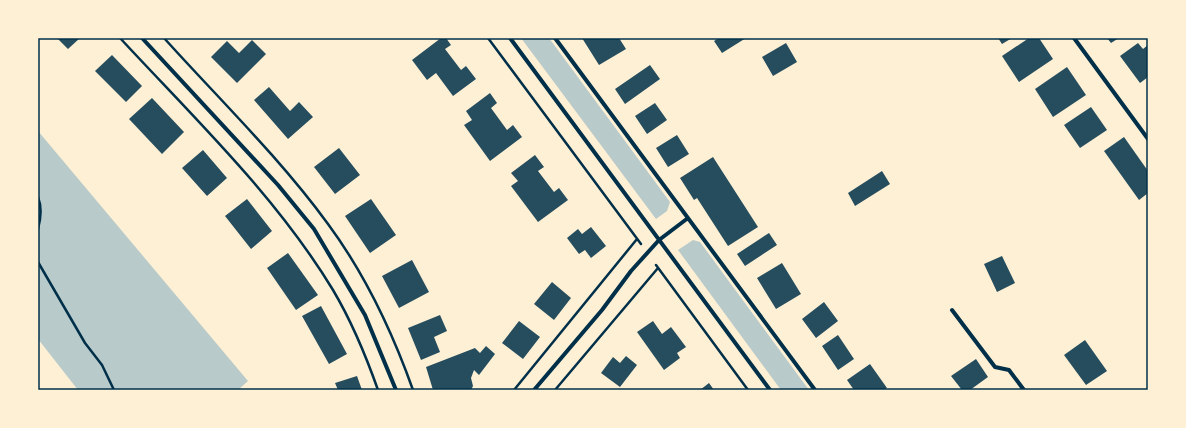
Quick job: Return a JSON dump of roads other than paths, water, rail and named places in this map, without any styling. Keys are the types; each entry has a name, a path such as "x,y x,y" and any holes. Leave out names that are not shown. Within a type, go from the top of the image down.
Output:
{"street":[{"path":"142,38 278,185 314,229 365,315 396,390"},
{"path":"510,38 770,390"},
{"path":"555,38 815,390"},
{"path":"1074,38 1148,139"},
{"path":"534,390 602,310 631,271 659,240 688,218"},
{"path":"952,310 995,367 1009,370 1024,390"}]}
